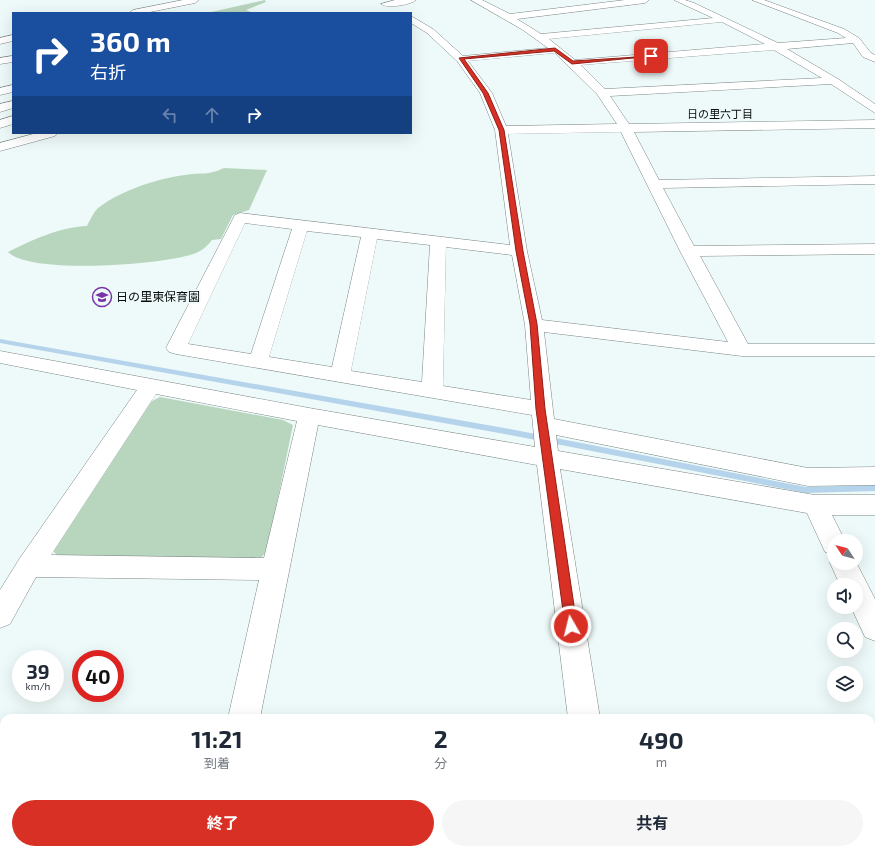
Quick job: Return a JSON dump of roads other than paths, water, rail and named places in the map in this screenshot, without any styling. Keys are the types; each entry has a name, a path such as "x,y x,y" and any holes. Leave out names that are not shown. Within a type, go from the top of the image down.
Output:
{"street":[{"path":"137,12 188,0"},
{"path":"376,0 396,10"},
{"path":"385,4 412,0"},
{"path":"477,0 509,17 539,38 572,63 602,93 624,128 742,350"},
{"path":"509,17 645,0"},
{"path":"678,0 723,19 776,46 834,81 875,109"},
{"path":"756,0 841,31 856,40 867,54 875,59"},
{"path":"412,19 430,31 461,58 486,93 501,130 519,251 534,324 542,417 583,714"},
{"path":"539,38 723,19"},
{"path":"0,41 12,38"},
{"path":"572,63 856,40"},
{"path":"0,48 12,45"},
{"path":"461,58 555,50"},
{"path":"0,61 12,59"},
{"path":"602,93 834,81"},
{"path":"0,92 12,88"},
{"path":"0,108 12,104"},
{"path":"0,124 12,120"},
{"path":"501,130 875,124"},
{"path":"0,147 47,134"},
{"path":"654,184 875,180"},
{"path":"519,251 240,218 176,348 432,390 542,417 808,477 875,476"},
{"path":"258,362 300,225"},
{"path":"340,375 370,234"},
{"path":"432,390 438,242"},
{"path":"688,250 875,249"},
{"path":"534,324 742,350 875,350"},
{"path":"0,357 309,416 547,456 815,505 875,505"},
{"path":"0,615 29,566 151,386"},
{"path":"245,714 309,416"},
{"path":"815,505 829,534"},
{"path":"29,566 275,569"},
{"path":"863,603 875,628"}],"waterway":[{"path":"0,341 510,432 806,490 875,488"}],"place":[{"name":"日の里東保育園","path":"102,297"}],"district":[{"name":"日の里六丁目","path":"720,114"}]}
